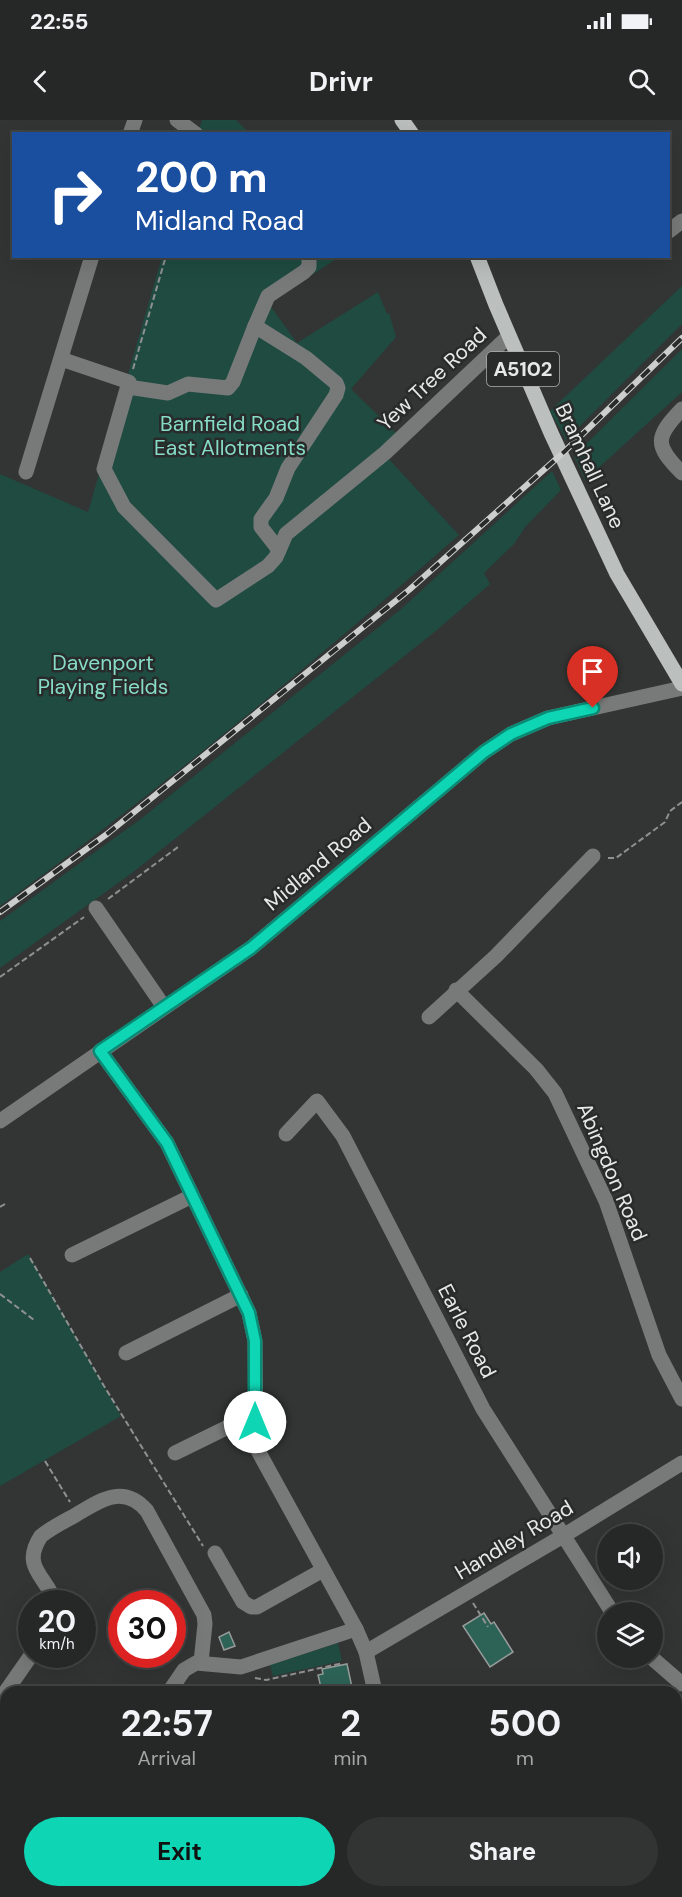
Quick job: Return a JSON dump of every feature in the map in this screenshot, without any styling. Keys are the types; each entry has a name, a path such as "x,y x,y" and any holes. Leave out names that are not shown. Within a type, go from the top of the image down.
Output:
{"main road":[{"name":"Bramhall Lane","path":"482,258 509,336 551,433 617,574 682,686"}],"street":[{"path":"177,120 193,132"},
{"path":"670,230 682,221"},
{"path":"26,472 91,258"},
{"path":"61,360 128,385 168,393 188,384 228,388 233,382 268,296 304,272 309,267 309,258"},
{"path":"255,326 306,358 338,386 336,395 288,468 276,498 261,519 261,527 279,550"},
{"name":"Yew Tree Road","path":"128,385 104,470 124,507 216,600 268,566 276,557 286,534 385,453 509,336"},
{"path":"682,409 666,426 661,443 668,460 682,473"},
{"name":"Midland Road","path":"0,1121 251,948 484,752 511,734 548,718 682,686"},
{"path":"429,1017 496,956 593,856"},
{"path":"96,908 164,1006"},
{"name":"Abingdon Road","path":"456,990 536,1069 555,1093 606,1201 659,1355 682,1399"},
{"path":"100,1051 167,1143 241,1295 253,1324 255,1341 256,1447 356,1629 366,1652 374,1686"},
{"name":"Earle Road","path":"285,1134 317,1101 328,1114 343,1136 483,1409 606,1602"},
{"path":"72,1255 192,1197"},
{"path":"126,1353 241,1295"},
{"path":"175,1453 228,1427 255,1422"},
{"name":"Handley Road","path":"366,1652 444,1600 467,1593 682,1463"},
{"path":"49,1590 35,1568 34,1555 41,1536 105,1498 133,1499 147,1511 204,1615 201,1662"},
{"path":"215,1553 243,1602 255,1608 323,1569"},
{"path":"173,1686 186,1668 201,1662 246,1672 356,1629"},
{"path":"10,1686 22,1668"},
{"path":"663,1668 682,1684"}],"path":[{"path":"128,385 165,258"},
{"path":"593,856 616,858 665,822 670,811 682,802"},
{"path":"0,977 178,847"},
{"path":"0,1207 5,1204"},
{"path":"30,1258 209,1557 215,1553"},
{"path":"0,1294 34,1320"},
{"path":"45,1461 77,1514"},
{"path":"467,1593 488,1627"},
{"path":"246,1672 266,1680 343,1662"}],"green space":[{"path":"202,120 236,120 248,132 199,132"},
{"path":"162,258 338,258 269,304 297,343 378,292 387,314 389,313 396,337 351,389 399,436 386,456 459,535 234,726 118,818 0,906 0,474 88,512"},
{"path":"682,286 682,324 566,440 550,411"},
{"path":"682,349 682,392 585,480 574,456"},
{"path":"552,471 561,490 526,526 514,544 484,573 490,584 437,630 132,873 0,968 0,921 142,818 401,609"},
{"path":"28,1254 121,1416 0,1486 0,1272"},
{"path":"338,1643 342,1661 273,1676 270,1665"}],"building":[{"path":"484,1613 491,1624 494,1622 513,1652 490,1667 463,1626"},
{"path":"229,1632 235,1646 224,1650 219,1637"},
{"path":"347,1664 352,1686 321,1686 318,1675 323,1674 322,1669"}],"railway":[{"path":"0,912 107,834 409,590 565,451 682,338"}],"route":[{"path":"255,1422 255,1341 249,1313 167,1143 100,1051 251,948 484,752 511,734 548,718 593,708"}],"park label":[{"name":"Barnfield Road East Allotments","path":"230,436"},
{"name":"Davenport Playing Fields","path":"103,675"}]}
